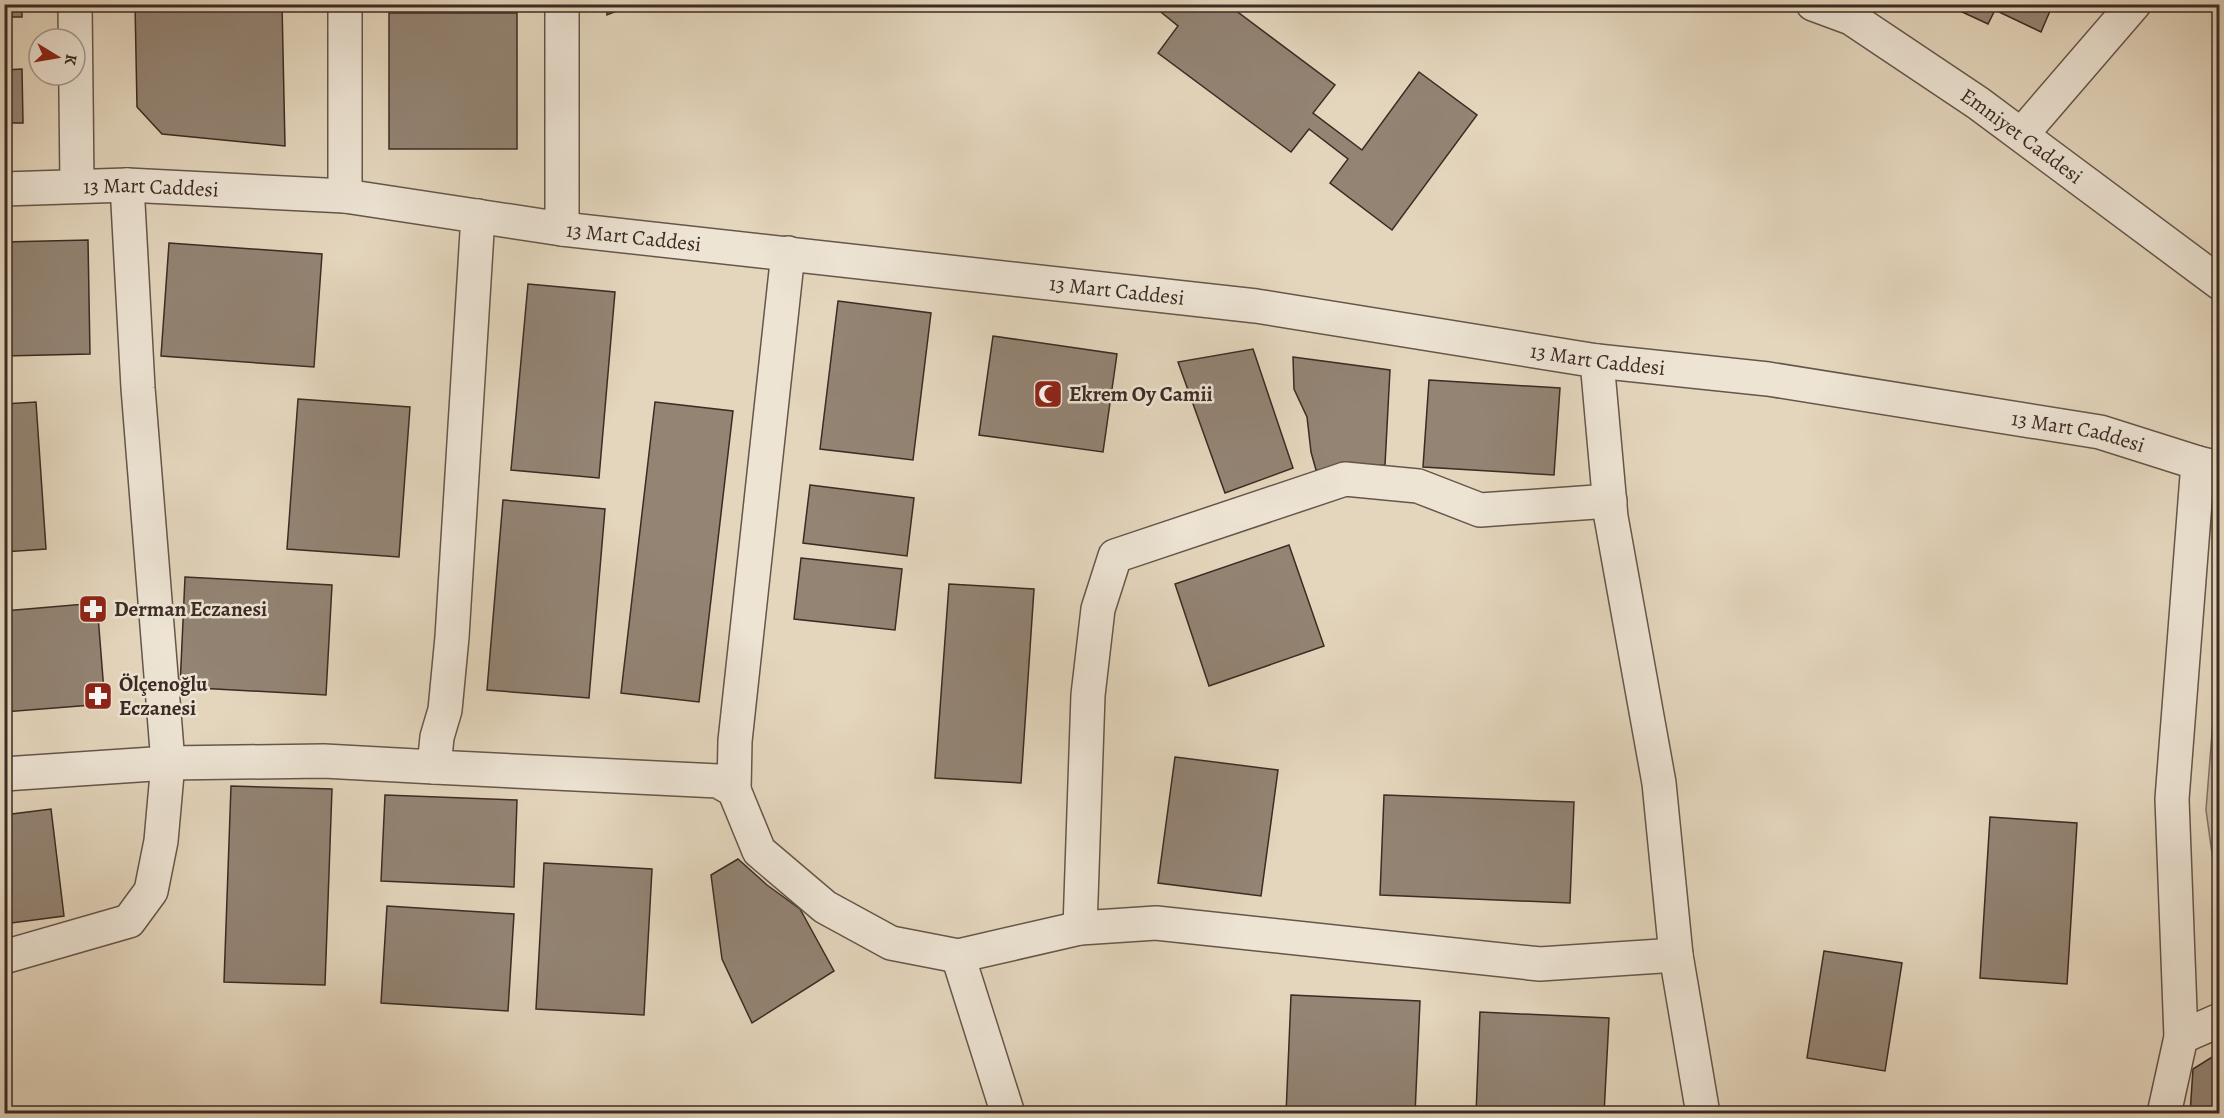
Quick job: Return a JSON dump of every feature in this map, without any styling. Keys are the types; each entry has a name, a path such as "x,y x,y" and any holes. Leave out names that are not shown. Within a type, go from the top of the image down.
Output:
{"street":[{"path":"75,4 77,185"},
{"path":"345,4 345,196"},
{"path":"562,4 562,229"},
{"name":"Emniyet Caddesi","path":"1813,4 1851,18 2022,134 2220,283"},
{"path":"2022,134 2134,4"},
{"path":"4,957 129,921 152,891 161,841 168,764 138,388 127,185"},
{"name":"13 Mart Caddesi","path":"4,189 127,185 345,196 562,229 1256,306 1597,361 1768,379 2100,432 2209,466"},
{"path":"434,766 437,737 445,710 452,637 478,216"},
{"path":"788,253 735,741 735,790 759,851 825,907 891,943 958,956 1080,928 1155,923 1540,964 1676,955"},
{"path":"1597,361 1610,501 1659,783 1676,955 1703,1113"},
{"path":"2164,1113 2181,1037 2172,799 2209,466"},
{"path":"1080,928 1088,695 1098,609 1115,556 1345,479 1418,486 1480,510 1610,501"},
{"path":"4,774 168,764 324,761 718,781 735,790"},
{"path":"958,956 1008,1113"},
{"path":"2181,1037 2220,1020"}],"shaded area":[{"path":"2214,708 2220,709 2219,904 2206,810"}],"building":[{"path":"4,4 22,4 22,17 4,17"},
{"path":"135,4 282,4 285,146 162,134 137,107"},
{"path":"607,4 634,4 607,15"},
{"path":"1151,4 1227,4 1335,85 1313,113 1362,150 1419,72 1477,115 1392,230 1330,183 1348,159 1309,129 1291,152 1158,53 1178,26"},
{"path":"1945,4 2053,4 2041,32 1995,10 1988,24"},
{"path":"389,13 517,13 517,149 389,149"},
{"path":"22,69 23,123 4,123 4,70"},
{"path":"88,240 90,354 4,356 4,242"},
{"path":"169,243 322,254 314,367 161,356"},
{"path":"528,284 615,292 599,478 511,470"},
{"path":"838,301 931,313 913,460 820,449"},
{"name":"Ekrem Oy Camii","path":"993,336 1117,354 1103,452 979,435"},
{"path":"1253,349 1293,468 1225,493 1178,362"},
{"path":"1293,357 1390,370 1385,465 1316,470 1311,452 1307,417 1294,389"},
{"path":"1429,380 1560,388 1554,475 1423,467"},
{"path":"298,399 410,407 399,557 287,549"},
{"path":"36,402 46,549 4,552 4,404"},
{"path":"655,402 733,411 699,702 621,693"},
{"path":"810,485 914,498 907,556 803,543"},
{"path":"503,500 605,509 589,698 487,690"},
{"path":"1289,545 1324,646 1209,686 1175,584"},
{"path":"801,558 902,569 895,630 794,619"},
{"path":"185,577 332,585 326,695 180,687"},
{"path":"949,584 1034,589 1021,783 935,778"},
{"path":"97,603 105,704 4,712 4,611"},
{"path":"1175,757 1278,770 1261,896 1158,883"},
{"path":"231,786 332,789 325,985 224,982"},
{"path":"385,795 517,800 514,887 381,881"},
{"path":"1384,795 1574,802 1570,903 1380,895"},
{"path":"51,809 64,916 4,924 4,815"},
{"path":"1990,817 2077,823 2067,984 1980,978"},
{"path":"738,859 767,885 800,909 834,971 752,1023 722,959 711,875"},
{"path":"544,863 652,869 644,1015 536,1009"},
{"path":"387,906 514,914 508,1011 381,1003"},
{"path":"1824,951 1902,963 1885,1071 1807,1058"},
{"path":"1291,995 1420,1001 1415,1114 1286,1114"},
{"path":"1480,1012 1609,1018 1604,1114 1476,1114"},
{"path":"2220,1052 2220,1114 2190,1114 2193,1069"}],"place":[{"name":"Ekrem Oy Camii","path":"1048,394"},
{"name":"Derman Eczanesi","path":"93,609"},
{"name":"Ölçenoğlu Eczanesi","path":"98,696"}]}
